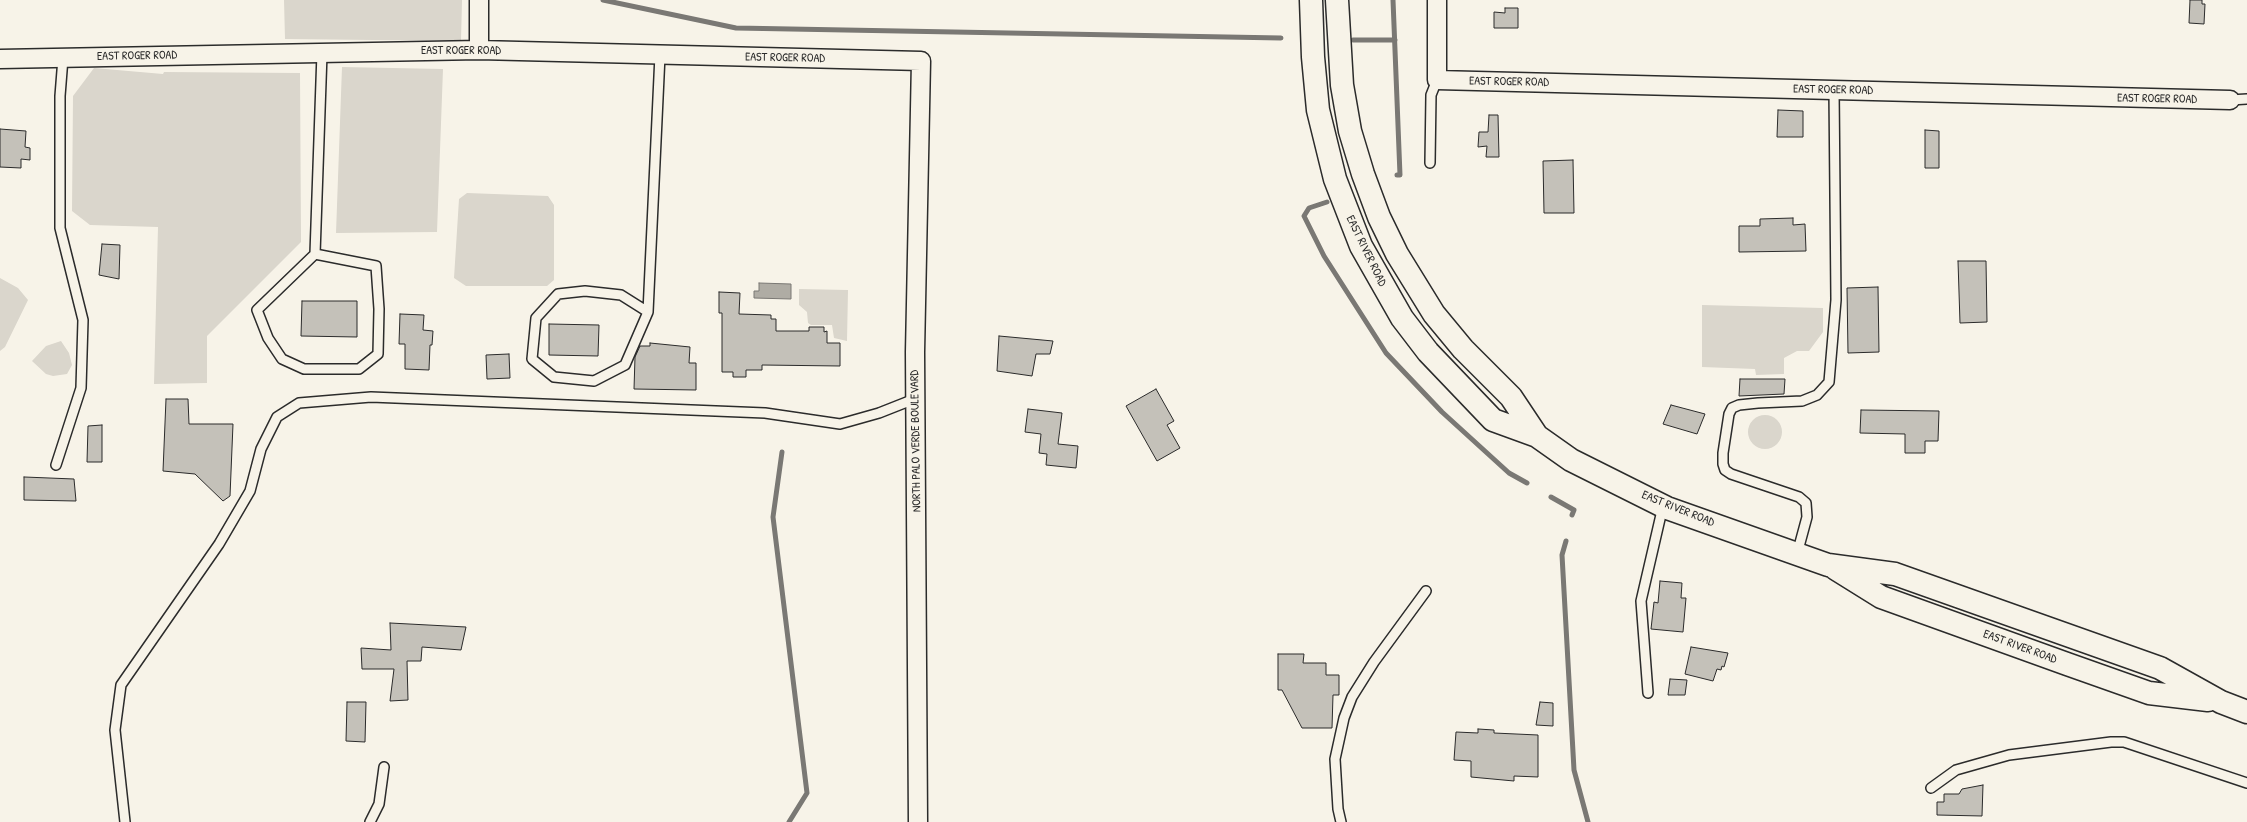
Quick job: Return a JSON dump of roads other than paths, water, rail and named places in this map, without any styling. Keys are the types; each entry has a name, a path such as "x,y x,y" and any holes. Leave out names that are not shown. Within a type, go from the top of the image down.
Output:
{"main road":[{"name":"EAST RIVER ROAD","path":"1312,0 1313,57 1318,110 1335,179 1361,246 1402,318 1428,352 1460,388 1493,420 1537,436 1571,460 1663,506 1828,565 1881,597 2149,693 2221,702 2247,712"},
{"name":"EAST RIVER ROAD","path":"1337,0 1341,78 1350,131 1362,174 1379,217 1400,260 1434,314 1473,360 1511,397 1537,436"}],"street":[{"path":"479,0 479,50"},
{"path":"1437,0 1437,80"},
{"name":"EAST ROGER ROAD","path":"0,59 479,50 922,61"},
{"name":"NORTH PALO VERDE BOULEVARD","path":"918,822 917,398 915,352 922,61"},
{"name":"EAST ROGER ROAD","path":"1437,80 2238,100"}],"lane":[{"path":"315,254 376,266 379,309 378,354 359,369 304,369 282,359 268,338 257,310 315,254 322,53"},
{"path":"648,312 621,295 585,291 558,294 536,318 532,359 554,377 594,381 625,365 648,312 660,55"},
{"path":"56,465 81,388 83,320 60,228 60,96 63,58"},
{"path":"1430,163 1431,95 1437,80"},
{"path":"1797,554 1807,517 1806,503 1799,497 1731,474 1725,470 1722,464 1729,414 1732,408 1739,405 1758,403 1802,401 1817,396 1829,382 1836,300 1834,90"},
{"path":"125,822 116,730 121,685 220,544 250,491 261,449 277,417 298,403 371,397 765,413 840,424 879,413 917,398"},
{"path":"1648,693 1641,601 1663,506"},
{"path":"1341,822 1338,809 1335,759 1344,718 1352,697 1374,662 1426,591"},
{"path":"1932,788 1956,770 2009,755 2112,742 2124,742 2247,783"},
{"path":"370,822 379,804 384,767"}],"waterway":[{"path":"603,0 736,28 1281,38"},
{"path":"1393,0 1400,175 1397,175"},
{"path":"1353,40 1395,40"},
{"path":"1327,202 1309,208 1304,216 1324,256 1386,353 1442,412 1509,473 1527,483"},
{"path":"782,452 773,517 807,793 789,822"},
{"path":"1551,497 1574,510 1572,515"},
{"path":"1566,541 1562,555 1574,770 1588,822"}]}
